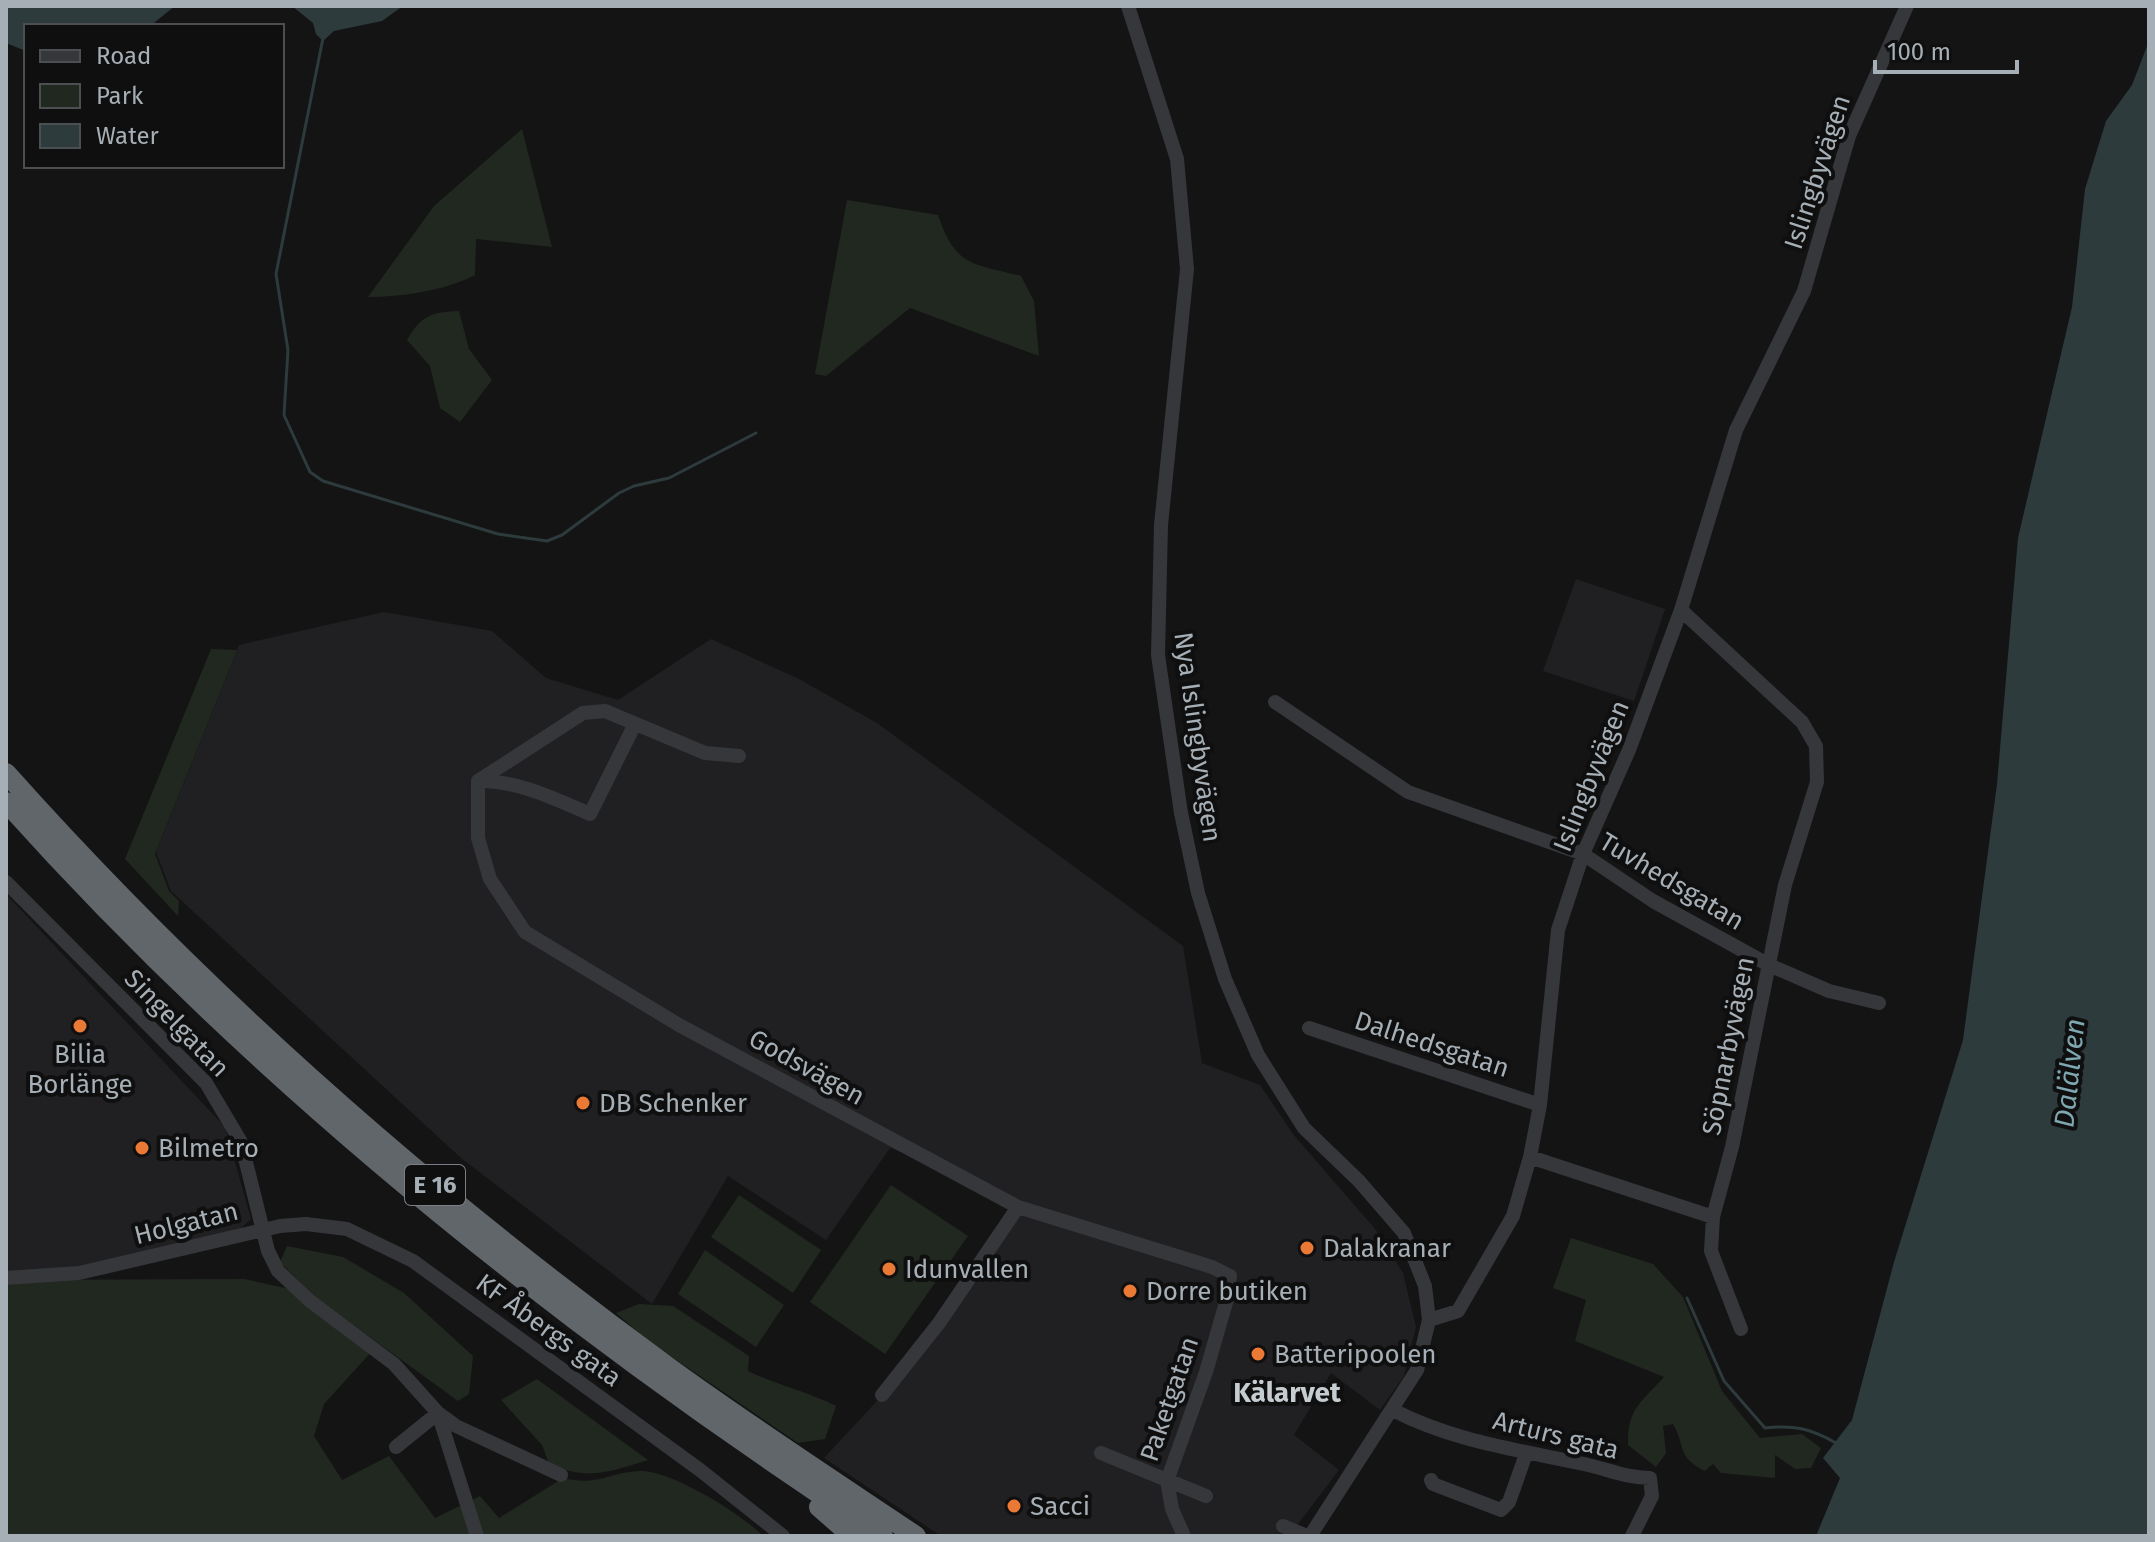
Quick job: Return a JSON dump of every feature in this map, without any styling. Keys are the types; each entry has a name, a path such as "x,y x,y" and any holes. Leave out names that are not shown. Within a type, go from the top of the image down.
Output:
{"highway":[{"name":"E 16","path":"6,773 114,889 207,981 353,1116 528,1260 673,1370 916,1536"},
{"name":"E 16","path":"6,802 183,984 341,1131 515,1274 762,1456 883,1536"},
{"path":"762,1456 852,1536"}],"street":[{"name":"Nya Islingbyvägen","path":"1128,6 1177,159 1187,269 1161,525 1158,655 1181,813 1198,893 1225,979 1258,1055 1304,1128 1359,1181 1404,1233 1425,1286 1429,1320"},
{"name":"Islingbyvägen","path":"1429,1320 1458,1311 1513,1216 1530,1157 1540,1105 1558,930 1583,854 1629,750 1681,610 1736,430 1804,291 1849,136 1907,6"},
{"name":"Söpnarbyvägen","path":"1681,610 1802,722 1816,746 1817,782 1785,885 1732,1147 1713,1217 1711,1251 1741,1329"},
{"name":"Tuvhedsgatan","path":"1275,702 1408,792 1583,854 1653,901 1769,965 1829,991 1879,1003"},
{"path":"478,781 583,713 605,711 705,753 739,756"},
{"path":"478,781 502,781 531,789 590,814 635,724"},
{"name":"Godsvägen","path":"478,781 478,838 490,879 525,932 679,1025 1018,1207 1212,1267 1230,1276"},
{"name":"Singelgatan","path":"6,882 206,1083 241,1142 262,1229"},
{"name":"Dalhedsgatan","path":"1309,1028 1540,1105"},
{"path":"1530,1157 1713,1217"},
{"path":"882,1395 947,1312 1018,1207"},
{"name":"KF Åbergs gata","path":"262,1229 306,1224 347,1229 413,1261 700,1470 783,1536"},
{"name":"Holgatan","path":"6,1278 79,1273 262,1229 268,1251 286,1280 394,1364 438,1413 456,1426 561,1475"},
{"name":"Paketgatan","path":"1184,1536 1172,1509 1167,1481 1206,1372 1227,1299 1230,1276"},
{"path":"1283,1526 1309,1536 1417,1370 1429,1320"},
{"name":"Arturs gata","path":"1393,1410 1424,1426 1526,1454 1586,1464 1630,1478 1650,1478 1652,1496 1632,1536"},
{"path":"396,1447 438,1413"},
{"name":"Holgatan","path":"438,1413 477,1536"},
{"path":"1101,1453 1206,1496"},
{"path":"1431,1480 1433,1484 1463,1498 1501,1510 1509,1502 1526,1454"}],"shaded area":[{"path":"1576,579 1665,609 1634,701 1543,671"},
{"path":"384,612 492,631 546,678 618,700 711,639 797,678 877,723 1183,946 1202,1063 1260,1085 1293,1134 1376,1230 1403,1273 1416,1327 1404,1376 1380,1410 1331,1373 1294,1435 1339,1470 1289,1536 941,1536 824,1458 903,1373 1017,1207 935,1164 890,1148 826,1240 728,1176 652,1304 461,1158 171,891 156,852 239,645"},
{"path":"6,894 225,1127 251,1219 240,1229 59,1271 6,1274"}],"green space":[{"path":"522,129 552,247 476,239 475,275 422,292 368,297 434,206"},
{"path":"847,200 938,215 959,254 978,265 1021,276 1034,301 1039,356 910,308 826,376 815,374"},
{"path":"459,311 469,349 492,380 460,422 440,408 430,366 407,340 417,325 428,317"},
{"path":"211,649 237,650 155,854 169,891 179,901 178,916 125,859"},
{"name":"Idunvallen","path":"891,1185 968,1236 885,1354 810,1302"},
{"path":"739,1195 821,1250 793,1293 711,1237"},
{"path":"1571,1238 1653,1264 1683,1297 1722,1391 1760,1438 1802,1434 1821,1448 1811,1468 1795,1469 1775,1455 1775,1478 1721,1473 1713,1464 1705,1471 1686,1456 1673,1424 1663,1426 1666,1453 1656,1467 1628,1445 1630,1422 1637,1406 1664,1377 1575,1341 1586,1300 1553,1288"},
{"path":"287,1246 343,1257 404,1293 473,1356 469,1394 458,1401 315,1297 280,1262"},
{"path":"705,1250 784,1305 756,1347 678,1294"},
{"path":"244,1279 290,1289 375,1348 324,1404 314,1436 342,1480 389,1456 435,1518 480,1496 499,1518 563,1478 586,1481 643,1471 689,1486 740,1517 763,1536 6,1536 6,1280"},
{"path":"639,1304 673,1306 749,1356 748,1371 836,1406 825,1439 798,1443 647,1340 616,1313"},
{"path":"537,1379 648,1460 598,1473 576,1472 549,1464 542,1445 501,1400"}],"water":[{"path":"6,6 175,6 152,24 24,24 24,50 6,43"},
{"path":"292,6 403,6 382,21 334,31 323,41 316,34 313,23"},
{"name":"Dalälven","path":"2149,41 2149,1536 1816,1536 1840,1478 1823,1458 1852,1420 1894,1262 1963,1040 1997,784 2018,538 2072,307 2085,189 2106,121 2132,85"}],"waterway":[{"path":"323,38 276,274 288,350 284,415 310,472 323,481 498,534 547,541 562,535 619,493 669,478 756,433"},
{"path":"1687,1298 1724,1381 1765,1428 1802,1429 1836,1443"}],"place":[{"name":"Bilia Borlänge","path":"80,1026"},
{"name":"DB Schenker","path":"583,1103"},
{"name":"Bilmetro","path":"142,1148"},
{"name":"Dalakranar","path":"1307,1248"},
{"name":"Idunvallen","path":"889,1269"},
{"name":"Dorre butiken","path":"1130,1291"},
{"name":"Batteripoolen","path":"1258,1354"},
{"name":"Sacci","path":"1014,1506"}],"district":[{"name":"Kälarvet","path":"1287,1392"}]}
